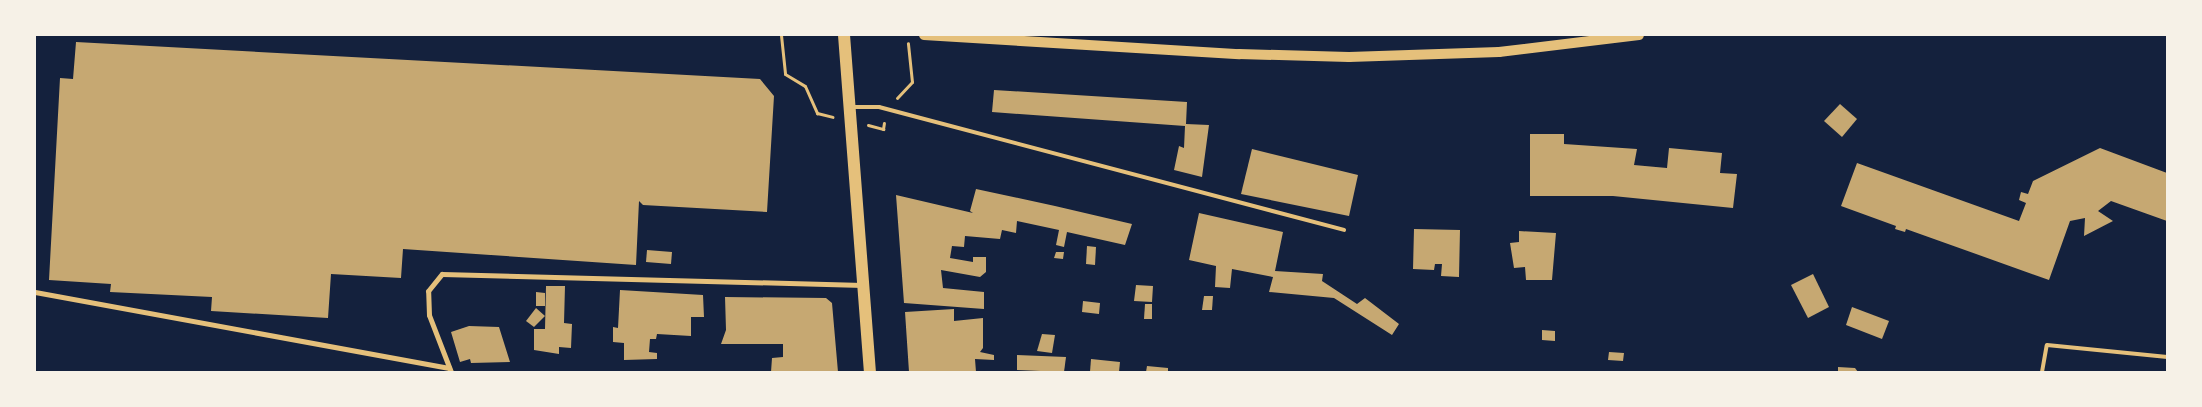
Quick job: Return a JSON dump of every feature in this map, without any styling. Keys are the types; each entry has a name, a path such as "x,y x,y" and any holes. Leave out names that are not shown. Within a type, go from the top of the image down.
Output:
{"main road":[{"path":"844,35 870,372"},
{"path":"924,35 1239,54 1349,57 1499,52 1639,35"}],"street":[{"path":"450,370 430,315 428,291 442,274 863,285"},
{"path":"35,292 450,370"}],"lane":[{"path":"849,107 887,110 1344,230"},
{"path":"2042,372 2047,345 2167,357"}],"path":[{"path":"781,35 785,74 805,86 817,113 883,129 887,110 912,82 908,35"}],"building":[{"path":"76,42 760,79 774,96 767,212 643,205 639,201 636,265 403,249 401,278 331,274 328,318 211,311 212,297 110,292 111,284 49,280 60,78 73,79"},
{"path":"994,90 1187,102 1186,124 1209,125 1202,177 1174,170 1179,146 1184,148 1185,126 992,112"},
{"path":"1840,104 1857,119 1842,137 1824,121"},
{"path":"1530,134 1564,134 1564,144 1637,149 1634,165 1667,168 1669,148 1722,153 1720,173 1737,174 1733,208 1613,196 1530,196"},
{"path":"2100,148 2167,173 2167,221 2111,201 2098,211 2113,221 2084,236 2085,218 2070,221 2049,280 1906,229 1905,232 1895,229 1896,226 1841,206 1857,163 2019,221 2026,203 2019,200 2021,192 2028,194 2033,181"},
{"path":"1252,149 1358,175 1349,216 1241,194"},
{"path":"976,189 1132,224 1125,245 1067,232 1064,247 1056,245 1059,230 1017,221 1016,233 1002,230 1000,239 965,236 964,247 952,246 950,258 973,262 973,257 986,257 986,272 980,277 941,270 943,288 984,292 984,309 904,303 896,195 973,213 970,211"},
{"path":"1199,213 1283,232 1275,271 1323,274 1322,281 1357,304 1365,298 1399,324 1392,335 1334,298 1269,292 1273,277 1232,269 1230,288 1215,287 1216,266 1189,260"},
{"path":"1414,229 1460,230 1459,277 1441,276 1442,264 1435,264 1434,270 1413,269"},
{"path":"1519,231 1556,233 1552,280 1526,280 1525,267 1514,268 1510,243 1519,242"},
{"path":"1087,246 1096,247 1095,265 1086,264"},
{"path":"647,250 672,252 671,264 646,262"},
{"path":"1056,252 1064,252 1063,259 1054,258"},
{"path":"1813,274 1829,307 1808,318 1791,285"},
{"path":"1136,285 1153,286 1152,302 1134,301"},
{"path":"546,286 565,286 564,323 572,324 571,348 559,347 559,354 534,350 534,329 545,329"},
{"path":"620,290 703,295 704,317 691,317 691,336 657,334 656,339 650,339 649,352 657,353 657,359 624,360 624,343 613,342 613,327 618,328"},
{"path":"536,292 545,293 545,306 536,306"},
{"path":"1204,296 1213,296 1212,310 1202,310"},
{"path":"725,297 826,298 832,303 838,372 771,372 772,358 783,357 783,344 721,344 726,330"},
{"path":"1083,301 1100,303 1099,314 1082,312"},
{"path":"1145,304 1152,304 1152,319 1144,319"},
{"path":"1852,307 1889,321 1882,339 1846,325"},
{"path":"536,308 545,316 534,327 526,321"},
{"path":"954,309 954,321 983,318 983,348 980,352 994,355 994,360 975,359 976,372 909,372 905,312"},
{"path":"469,326 499,327 510,362 471,363 470,359 460,362 451,332"},
{"path":"1542,330 1555,331 1555,341 1542,340"},
{"path":"1042,334 1055,335 1052,353 1037,351"},
{"path":"1609,352 1624,353 1623,361 1608,360"},
{"path":"1017,355 1066,357 1064,372 1017,370"},
{"path":"1091,359 1120,362 1119,372 1090,372"},
{"path":"1147,366 1168,368 1168,372 1146,372"},
{"path":"1838,367 1855,368 1858,372 1838,372"}]}
